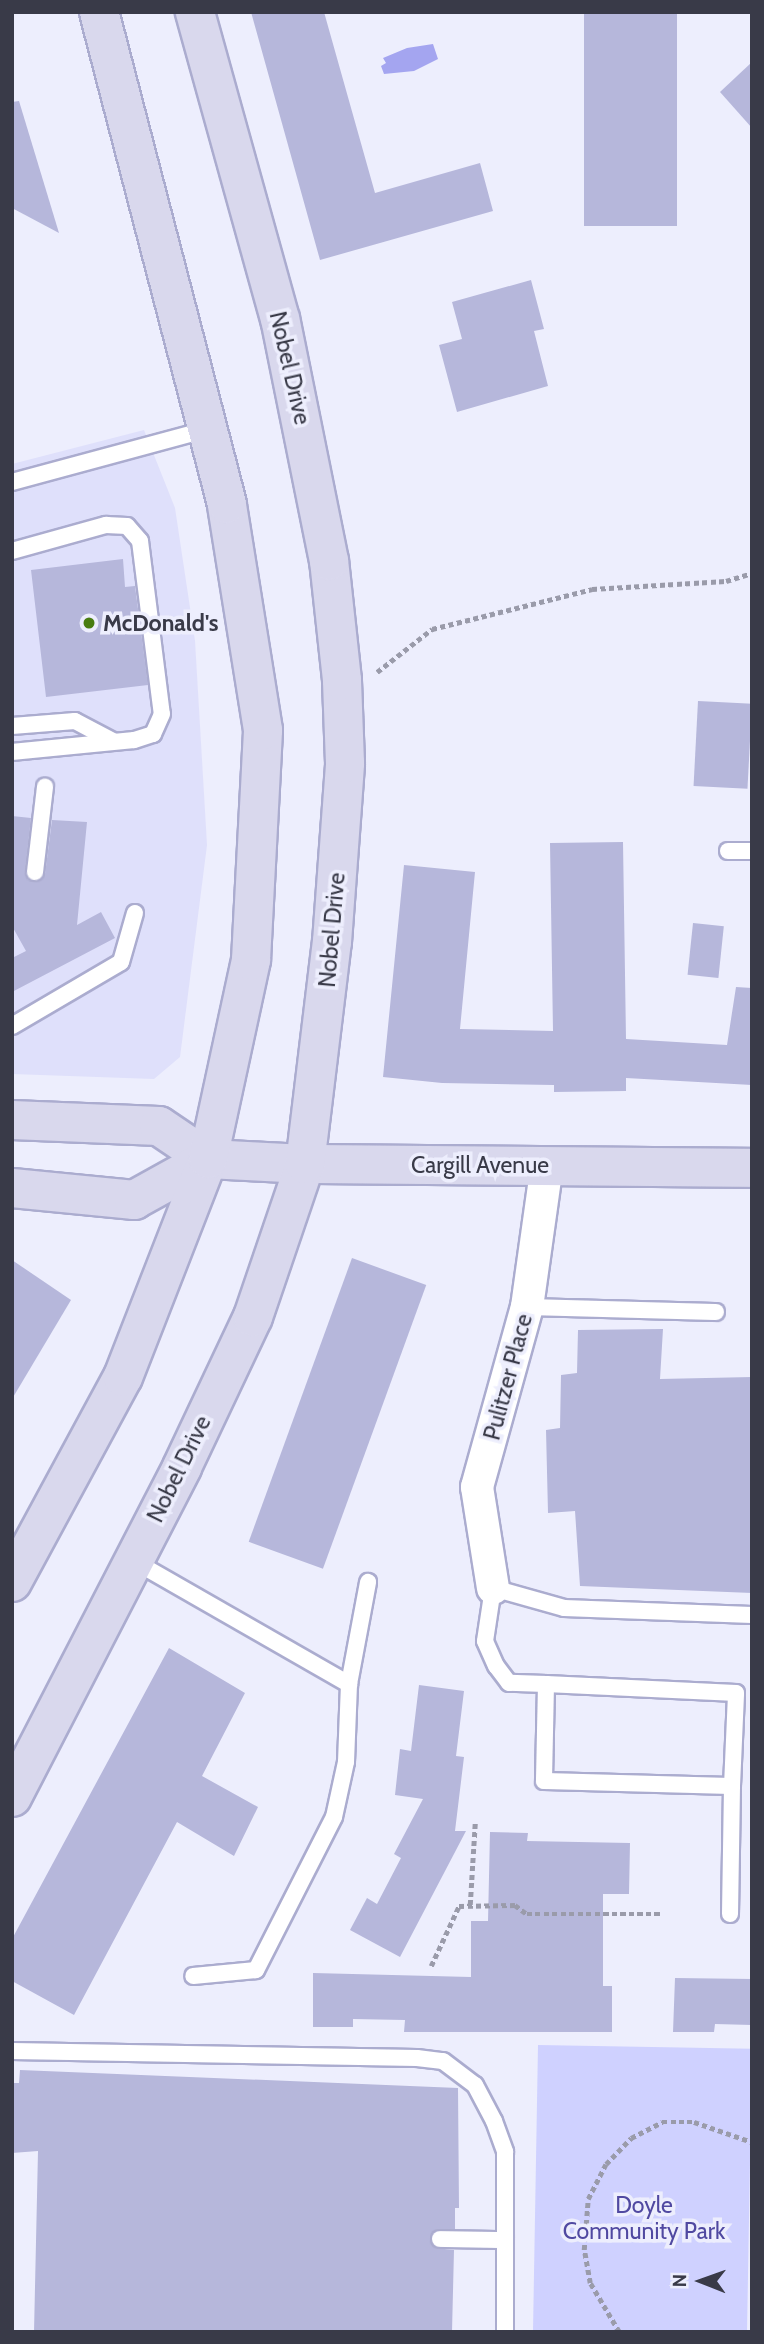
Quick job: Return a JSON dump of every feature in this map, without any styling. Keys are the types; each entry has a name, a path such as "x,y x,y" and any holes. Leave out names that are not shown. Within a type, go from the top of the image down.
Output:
{"main road":[{"path":"12,1582 123,1377 208,1160 251,960 263,730 227,504 99,12"},
{"name":"Nobel Drive","path":"12,1797 134,1562 253,1317 305,1164 333,928 345,763 342,680 329,561 280,319 195,12"},
{"path":"12,1120 159,1126 208,1160"},
{"path":"12,1188 134,1200 208,1160"},
{"name":"Cargill Avenue","path":"208,1160 305,1164 752,1168"}],"street":[{"name":"Pulitzer Place","path":"493,1588 477,1487 527,1307 547,1165"}],"lane":[{"path":"12,482 209,429"},
{"path":"12,551 106,525 127,526 140,541 162,713 153,734 134,740 12,752"},
{"path":"12,726 75,721 114,742"},
{"path":"35,872 45,787"},
{"path":"728,851 752,851"},
{"path":"12,1026 121,962 135,913"},
{"path":"527,1307 716,1312"},
{"path":"134,1562 349,1684"},
{"path":"193,1976 256,1970 334,1817 346,1762 349,1684 368,1582"},
{"path":"730,1914 736,1693 509,1683 496,1666 485,1641 493,1588 564,1608 752,1615"},
{"path":"546,1684 544,1781 732,1786"},
{"path":"12,2051 443,2061 475,2085 494,2122 505,2152 505,2332"},
{"path":"440,2239 505,2240"}],"path":[{"path":"342,680 376,672 432,629 592,589 726,582 752,573"},
{"path":"470,1905 475,1823"},
{"path":"430,1966 459,1906 515,1905 527,1914 663,1914"},
{"path":"619,2332 590,2283 584,2250 588,2199 606,2164 631,2138 662,2122 694,2122 752,2142"}],"shaded area":[{"path":"144,430 175,508 195,641 207,845 180,1057 154,1079 12,1074 12,464"}],"green space":[{"name":"Doyle Community Park","path":"538,2045 752,2049 747,2332 533,2332"}],"water":[{"path":"433,44 438,59 414,71 384,74 381,66 386,63 383,58 407,48"}],"building":[{"path":"251,12 324,12 375,193 480,163 493,211 320,260"},
{"path":"584,12 677,12 677,226 584,226"},
{"path":"752,62 752,128 720,92"},
{"path":"19,101 59,233 12,208 12,102"},
{"path":"531,280 544,329 534,331 548,386 457,412 439,345 462,339 452,302"},
{"path":"123,559 125,587 135,586 148,685 46,697 31,570"},
{"path":"698,701 752,704 747,789 694,786"},
{"path":"12,816 31,818 25,871 28,880 34,882 45,874 52,820 87,822 77,925 101,912 115,938 12,992 12,958 26,951 12,926"},
{"path":"623,842 626,1039 727,1045 736,987 752,988 752,1085 626,1078 626,1091 554,1092 554,1085 442,1083 383,1077 404,865 475,872 460,1029 553,1031 550,843"},
{"path":"693,923 724,926 718,978 688,975"},
{"path":"352,1258 426,1285 323,1569 249,1542"},
{"path":"12,1260 71,1300 12,1399"},
{"path":"663,1329 660,1379 752,1377 752,1593 580,1586 575,1511 548,1513 546,1430 560,1428 561,1375 577,1373 578,1330"},
{"path":"169,1648 245,1693 202,1776 258,1807 234,1856 177,1822 74,2015 12,1981 12,1939"},
{"path":"419,1685 464,1691 456,1756 464,1757 455,1831 466,1831 400,1957 350,1930 367,1898 377,1904 401,1858 394,1854 423,1799 395,1795 400,1749 411,1751"},
{"path":"490,1832 528,1833 527,1841 630,1843 629,1894 603,1894 603,1986 612,1986 612,2032 404,2032 405,2020 353,2019 353,2027 313,2027 313,1973 471,1977 471,1921 488,1921"},
{"path":"675,1978 752,1979 752,2025 715,2024 714,2032 673,2032"},
{"path":"20,2070 458,2088 459,2208 455,2208 455,2229 436,2230 430,2238 435,2248 454,2250 452,2332 34,2332 38,2151 12,2153 12,2083 19,2083"}],"place":[{"name":"McDonald's","path":"89,623"}]}
